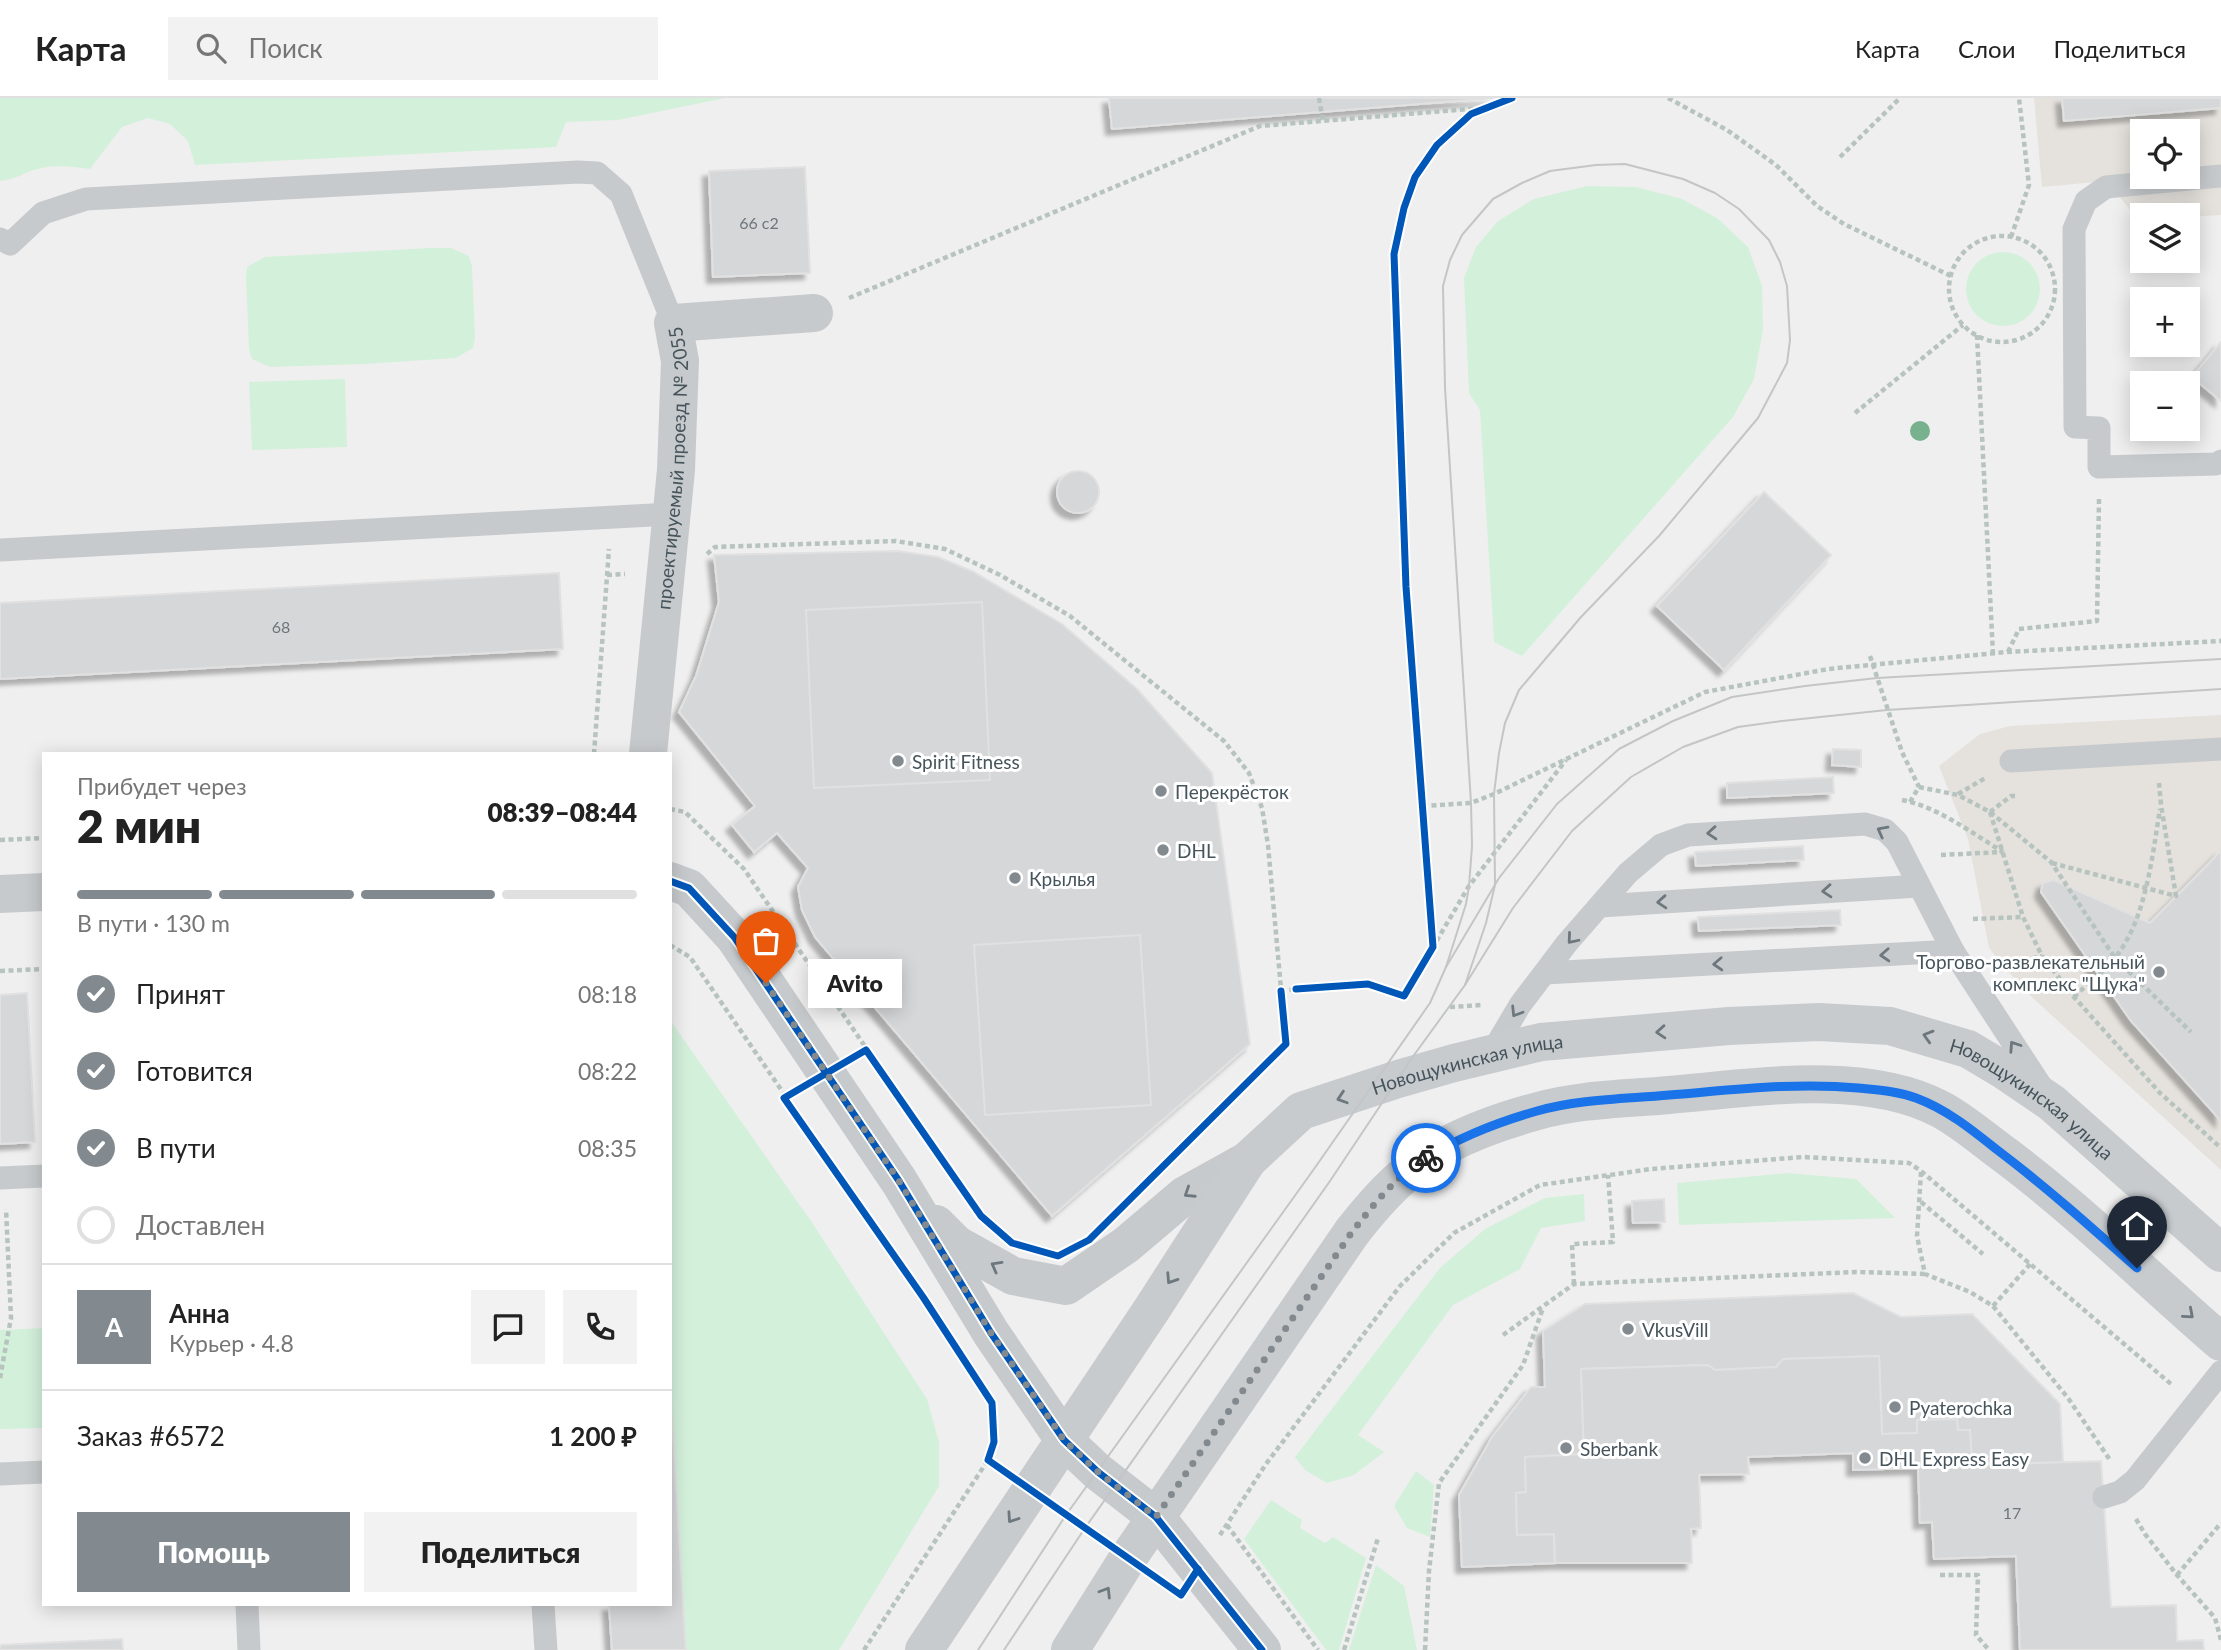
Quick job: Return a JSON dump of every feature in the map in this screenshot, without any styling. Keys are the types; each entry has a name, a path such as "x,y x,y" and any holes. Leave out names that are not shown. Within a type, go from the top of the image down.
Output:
{"main road":[{"name":"Новощукинская улица","path":"925,1650 1248,1160 1301,1111 1398,1079 1541,1042 1729,1026 1819,1022 1890,1026 1968,1049 2052,1103 2221,1253"},
{"path":"1070,1650 1156,1517 1352,1232 1379,1197 1412,1167 1449,1144 1493,1125 1539,1110 1585,1102 1775,1086 1828,1085 1884,1090 1914,1098 1962,1123 2041,1183 2221,1342"}],"street":[{"name":"проектируемый проезд № 2055","path":"648,752 676,470 680,361 673,323 814,313"},
{"path":"672,882 689,888 735,938 910,1198 991,1333 1064,1440 1098,1472 1156,1517 1262,1650"},
{"path":"0,894 42,892"},
{"path":"910,1198 956,1244 1013,1276 1066,1286 1126,1245 1185,1195 1248,1160"}],"lane":[{"path":"0,239 10,244 43,213 86,199 597,173 621,194 673,323"},
{"path":"2221,176 2106,187 2086,201 2074,229 2075,427 2099,428 2099,467 2216,464 2221,461"},
{"path":"0,550 671,514"},
{"path":"2011,761 2221,749"},
{"path":"1490,1054 1520,1004 1600,905 1628,873 1661,845 1688,835 1865,824 1885,830 1897,842 1953,951 2052,1103"},
{"path":"1600,905 1919,886"},
{"path":"1545,973 1953,951"},
{"path":"0,1178 42,1176"},
{"path":"2104,1497 2120,1492 2135,1480 2221,1372"},
{"path":"0,1474 42,1472"},
{"path":"247,1606 249,1650"},
{"path":"543,1606 546,1650"}],"path":[{"path":"1319,98 1323,121"},
{"path":"1433,947 1406,587 1394,254 1415,177 1437,145 1471,114 1512,98"},
{"path":"1668,98 1737,137 1776,165 1817,206 1844,224 1951,276"},
{"path":"1840,157 1900,98"},
{"path":"2011,237 2029,185 2019,98"},
{"path":"814,313 1260,126 1489,107"},
{"path":"1995,236 2011,237 2027,242 2040,252 2050,266 2055,282 2054,298 2049,314 2039,327 2025,337 1992,341 1963,325 1954,310 1950,293 1951,276 1957,261 1967,249 1995,236"},
{"path":"1855,413 1963,325"},
{"path":"1977,335 1993,654"},
{"path":"2007,652 2019,629 2098,621 2099,495"},
{"path":"594,752 611,517"},
{"path":"706,555 715,547 896,541 945,549 1000,575 1070,616 1224,741 1249,773 1262,808 1268,845 1286,1044 1178,1152"},
{"path":"1423,806 1471,803 1494,794 1705,692 1828,669 2007,652 2221,641"},
{"path":"1870,656 1902,752 1919,787"},
{"path":"1368,984 1405,996 1469,886 1569,757"},
{"path":"2051,862 2176,896 2160,786"},
{"path":"1910,802 1919,787"},
{"path":"1919,787 1958,794 1990,812 2051,862 2115,958 2191,1032"},
{"path":"2074,996 2115,958 2131,930 2147,888 2161,805"},
{"path":"1990,812 2023,917 2042,956 2160,1093 2221,1148"},
{"path":"0,840 42,838"},
{"path":"1962,854 2003,852"},
{"path":"1980,919 2023,917"},
{"path":"672,946 690,957 892,1253"},
{"path":"1994,967 2042,956"},
{"path":"0,971 42,968"},
{"path":"1281,990 1296,989"},
{"path":"1450,1006 1489,1005"},
{"path":"866,1050 973,1205"},
{"path":"1219,1536 1266,1464 1400,1286 1454,1233 1540,1185 1651,1169 1803,1157 1909,1163 2031,1263 2194,1405"},
{"path":"1921,1171 1917,1236 1925,1274"},
{"path":"1574,1284 1573,1244 1612,1242 1608,1175"},
{"path":"1920,1201 1983,1254"},
{"path":"0,1378 11,1318 5,1205"},
{"path":"1993,1306 2031,1263"},
{"path":"1503,1335 1574,1284 1856,1272 1925,1274 1970,1292 1993,1306 2067,1398 2110,1460"},
{"path":"1425,1650 1429,1571 1438,1483 1523,1365 1543,1306"},
{"path":"864,1650 988,1460"},
{"path":"2177,1575 2221,1523"},
{"path":"1227,1525 1318,1650"},
{"path":"2145,1534 2215,1618 2221,1640"},
{"path":"1344,1650 1378,1538"},
{"path":"1940,1575 1978,1575 1976,1635 1989,1650"}],"shaded area":[{"path":"2034,98 2221,98 2221,215 2200,216 2200,203 2130,203 2130,210 2107,181 2042,187"},
{"path":"2221,715 2221,1170 2022,988 1989,948 1968,839 1939,766 1980,734 2010,726"}],"green space":[{"path":"0,98 725,98 618,120 566,122 556,147 195,165 188,141 170,124 148,118 122,127 90,169 44,167 0,181"},
{"path":"1587,186 1636,187 1682,199 1717,218 1748,247 1762,286 1763,329 1754,379 1733,417 1522,656 1494,642 1480,410 1469,393 1464,278 1476,247 1498,221 1534,199"},
{"path":"451,248 469,256 472,266 475,338 473,348 456,358 364,364 270,367 252,359 249,349 247,267 265,257"},
{"path":"2003,252 2024,258 2034,268 2040,289 2034,310 2024,320 2003,326 1982,320 1972,310 1966,289 1972,268 1982,258"},
{"path":"345,379 347,447 252,450 249,382"},
{"path":"672,1023 813,1224 927,1399 939,1442 939,1486 839,1650 686,1650 672,1418"},
{"path":"1788,1173 1856,1179 1895,1218 1679,1225 1677,1183"},
{"path":"1584,1194 1585,1221 1541,1228 1520,1269 1453,1305 1358,1435 1384,1452 1354,1475 1327,1483 1305,1470 1295,1457 1440,1268 1485,1229 1545,1198"},
{"path":"42,1328 42,1428 0,1429 0,1330"},
{"path":"1416,1471 1434,1485 1430,1537 1407,1528 1394,1506"},
{"path":"1271,1500 1302,1520 1300,1528 1325,1543 1333,1537 1366,1558 1339,1650 1326,1650 1244,1539"},
{"path":"1376,1565 1404,1586 1417,1650 1349,1650"}],"building":[{"path":"1109,98 1493,98 1112,129"},
{"path":"2062,98 2221,98 2221,108 2064,121"},
{"path":"805,167 810,273 713,277 709,171"},
{"path":"2221,342 2221,401 2200,384 2200,371 2197,371"},
{"path":"1078,471 1093,477 1099,492 1093,507 1078,513 1063,507 1057,492 1063,477"},
{"path":"1764,492 1831,555 1724,670 1657,606"},
{"name":"Крылья","path":"897,551 938,557 972,571 1062,624 1137,689 1212,773 1250,1044 1052,1216 815,937 802,910 798,887 808,868 777,833 754,852 732,825 755,806 679,712 696,676 719,602 714,555"},
{"path":"559,573 563,649 0,679 0,603"},
{"path":"982,602 990,780 814,788 806,610"},
{"path":"1833,749 1861,750 1861,767 1832,765"},
{"path":"1833,777 1834,793 1727,798 1727,783"},
{"path":"1803,846 1804,860 1696,866 1695,852"},
{"name":"Торгово-развлекательный комплекс \"Щука\"","path":"2221,851 2221,1121 2131,1021 2041,892 2043,883 2054,880 2150,923"},
{"path":"1840,910 1841,925 1699,931 1698,917"},
{"path":"1140,935 1151,1105 985,1115 974,945"},
{"path":"27,993 35,1142 0,1144 0,995"},
{"path":"1664,1199 1665,1222 1633,1223 1632,1201"},
{"path":"1853,1293 1901,1317 1972,1314 2060,1404 2063,1462 1972,1465 1970,1430 1958,1430 1957,1419 1917,1420 1917,1433 1882,1434 1879,1356 1783,1359 1776,1367 1715,1370 1708,1365 1581,1369 1584,1454 1525,1457 1526,1492 1516,1493 1517,1535 1554,1534 1555,1563 1462,1567 1459,1495 1492,1437 1531,1387 1545,1387 1543,1331 1585,1304"},
{"path":"1879,1356 1882,1434 1917,1433 1917,1420 1957,1419 1958,1430 1970,1430 1972,1465 2101,1461 2111,1607 2176,1605 2177,1641 2203,1640 2204,1650 2020,1650 2016,1556 1934,1559 1932,1522 1920,1523 1918,1468 1853,1470 1853,1453 1748,1457 1749,1474 1699,1475 1701,1528 1691,1529 1692,1563 1555,1563 1554,1534 1517,1535 1516,1493 1526,1492 1525,1457 1584,1454 1581,1369 1708,1365 1715,1370 1776,1367 1783,1359"},
{"path":"672,1418 686,1650 612,1650 609,1606 672,1606"},
{"path":"122,1639 123,1650 0,1650 0,1645"}],"tram line":[{"path":"1446,967 1466,904 1472,846 1445,388 1443,286 1450,260 1462,235 1493,199 1550,171 1625,164 1683,179 1715,193 1739,209 1769,240 1780,262 1787,286 1790,340 1787,363 1758,418 1659,536 1581,617 1519,690 1505,723 1499,753 1494,794 1495,885 1486,923 1465,985"},
{"path":"978,1650 1066,1515 1430,1003 1446,967 1499,878 1557,804 1619,749 1673,721 1732,697 1805,686 1877,678 2221,659"},
{"path":"1004,1650 1085,1528 1465,985 1513,908 1572,831 1631,777 1683,747 1738,727 1887,710 2221,689"}],"cycle path":[{"path":"1296,989 1368,984 1404,996 1433,947 1406,587 1394,254 1404,208 1415,177 1437,145 1471,114 1512,98"},
{"path":"672,882 689,888 735,938 899,1181 991,1333 1064,1440 1098,1472 1156,1517 1262,1650"},
{"path":"1198,1569 1181,1595 988,1460 994,1442 992,1403 923,1297 784,1098 866,1050 981,1216 1012,1243 1058,1256 1089,1240 1286,1044 1281,991"}],"way so far":[{"path":"766,983 899,1181 991,1333 1064,1440 1098,1472 1156,1517 1352,1232 1379,1197 1426,1158"}],"place":[{"name":"Spirit Fitness","path":"898,761"},
{"name":"Перекрёсток","path":"1161,791"},
{"name":"DHL","path":"1163,850"},
{"name":"Крылья","path":"1015,878"},
{"name":"Торгово-развлекательный комплекс \"Щука\"","path":"2159,972"},
{"name":"Avito","path":"766,983"},
{"name":"VkusVill","path":"1628,1329"},
{"name":"Pyaterochka","path":"1895,1407"},
{"name":"Sberbank","path":"1566,1448"},
{"name":"DHL Express Easy","path":"1865,1458"}],"route":[{"path":"1426,1158 1449,1144 1493,1125 1539,1110 1585,1102 1775,1086 1828,1085 1884,1090 1914,1098 1962,1123 2041,1183 2137,1268"}]}
